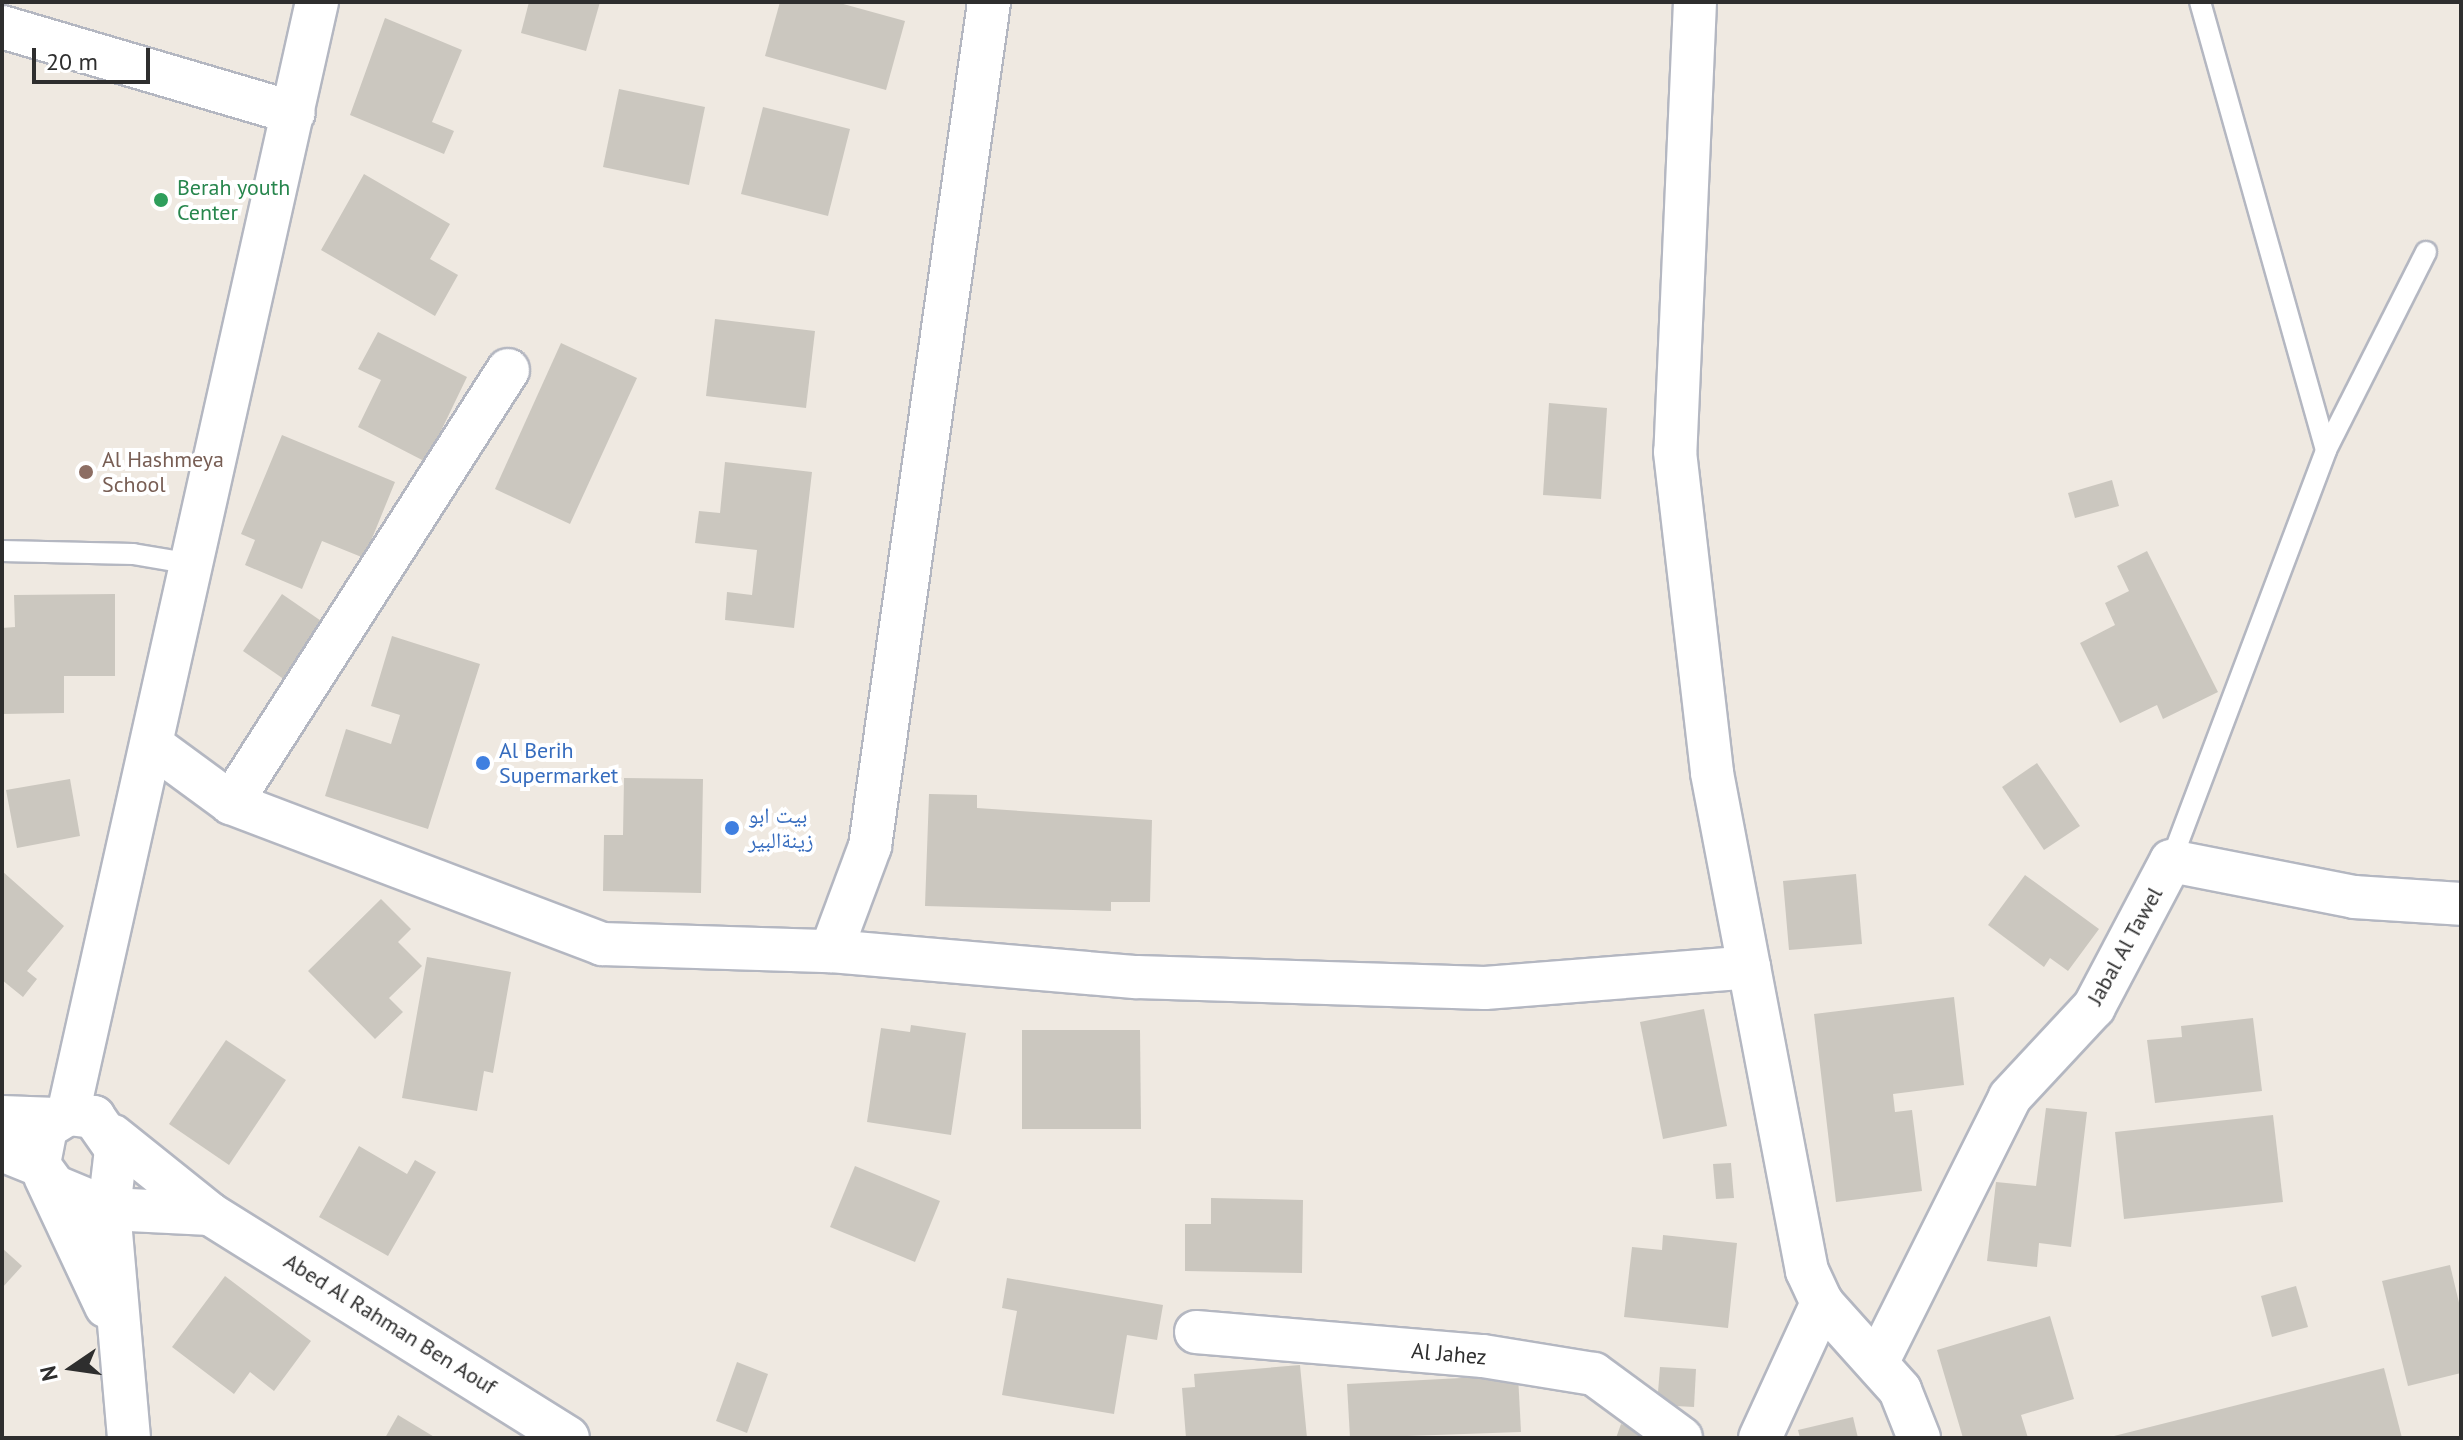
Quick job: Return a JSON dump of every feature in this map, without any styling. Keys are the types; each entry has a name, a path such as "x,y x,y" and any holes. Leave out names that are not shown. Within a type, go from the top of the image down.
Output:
{"street":[{"path":"29,1164 40,1140 62,1117 152,745 317,2"},
{"path":"831,951 870,846 989,2"},
{"path":"1695,2 1675,452 1691,635 1749,967 1807,1271 1822,1303 1878,1361 1900,1390 1919,1438"},
{"path":"2,27 294,113"},
{"path":"231,803 508,370"},
{"path":"152,745 231,803 602,944 831,951 1137,977 1485,988 1749,967"},
{"name":"Jabal Al Tawel","path":"1878,1361 2010,1097 2094,1007 2171,861 2354,897 2461,904"},
{"name":"Abed Al Rahman Ben Aouf","path":"2,1117 94,1117 210,1214 568,1438"},
{"path":"113,1136 109,1209 114,1321 129,1438"},
{"path":"29,1164 109,1209 210,1214"},
{"path":"29,1164 114,1321"},
{"path":"1760,1438 1822,1303"},
{"name":"Al Jahez","path":"1196,1332 1483,1356 1594,1374 1681,1438"}],"lane":[{"path":"2200,2 2326,450"},
{"path":"2171,861 2326,450 2426,252"},
{"path":"2,551 133,554 193,564"}],"building":[{"path":"529,2 600,2 586,51 521,33"},
{"path":"780,2 836,2 905,21 886,90 765,56"},
{"path":"385,18 462,50 432,122 454,131 444,154 350,115"},
{"path":"619,89 705,107 689,185 603,167"},
{"path":"763,107 850,129 828,216 741,194"},
{"path":"364,174 450,224 430,259 458,275 435,316 321,250"},
{"path":"715,319 815,331 806,408 706,396"},
{"path":"378,332 467,377 426,462 358,427 381,380 358,369"},
{"path":"561,343 637,378 570,524 495,489"},
{"path":"1549,403 1607,408 1601,499 1543,495"},
{"path":"282,435 395,482 364,558 322,541 302,589 245,565 255,540 241,534"},
{"path":"725,462 812,472 794,628 725,620 727,592 752,595 757,550 695,543 699,511 720,513"},
{"path":"2112,480 2119,506 2075,518 2068,493"},
{"path":"2147,551 2218,692 2163,719 2157,705 2120,723 2080,643 2115,625 2105,603 2129,591 2117,566"},
{"path":"115,594 115,676 64,676 64,713 2,714 2,628 15,627 14,595"},
{"path":"282,594 327,625 288,682 243,651"},
{"path":"392,636 480,664 428,829 325,796 346,729 391,744 400,715 371,706"},
{"path":"2037,763 2080,826 2044,850 2002,787"},
{"path":"624,778 703,779 701,893 603,891 604,835 623,835"},
{"path":"70,779 80,836 17,848 6,790"},
{"path":"929,794 977,795 977,808 1152,820 1150,902 1111,902 1111,911 925,906"},
{"path":"2,871 64,926 27,971 37,979 23,997 2,980"},
{"path":"1856,874 1862,944 1789,950 1783,881"},
{"path":"2025,875 2099,929 2068,971 2050,958 2044,967 1988,925"},
{"path":"381,899 411,929 398,942 422,966 389,998 403,1012 375,1039 308,971"},
{"path":"427,957 511,972 493,1073 484,1071 477,1111 402,1098"},
{"path":"1954,997 1964,1085 1893,1094 1895,1112 1912,1110 1922,1191 1836,1202 1814,1014"},
{"path":"1704,1009 1727,1126 1663,1139 1640,1022"},
{"path":"2253,1018 2262,1091 2155,1103 2147,1040 2182,1037 2181,1026"},
{"path":"911,1025 966,1033 951,1135 867,1122 881,1028 910,1032"},
{"path":"1022,1030 1140,1030 1141,1129 1022,1129"},
{"path":"226,1040 286,1080 229,1165 169,1124"},
{"path":"2046,1108 2087,1112 2071,1247 2039,1243 2037,1267 1987,1261 1996,1182 2036,1186"},
{"path":"2273,1115 2283,1202 2124,1219 2115,1132"},
{"path":"359,1146 407,1174 415,1160 436,1172 388,1256 319,1217"},
{"path":"1731,1163 1734,1198 1716,1199 1713,1164"},
{"path":"855,1166 940,1201 915,1262 830,1227"},
{"path":"1211,1198 1303,1200 1302,1273 1185,1271 1185,1224 1211,1224"},
{"path":"1663,1235 1737,1243 1728,1328 1624,1317 1632,1247 1662,1250"},
{"path":"2,1248 22,1266 2,1288"},
{"path":"2450,1265 2461,1311 2461,1373 2408,1386 2382,1281"},
{"path":"225,1276 311,1341 274,1391 250,1372 234,1394 172,1347"},
{"path":"1007,1278 1163,1305 1157,1340 1127,1335 1114,1414 1002,1395 1017,1311 1002,1308"},
{"path":"2296,1286 2308,1327 2272,1337 2261,1296"},
{"path":"2050,1316 2074,1399 2021,1415 2028,1438 1963,1438 1937,1350"},
{"path":"737,1362 768,1374 747,1433 716,1421"},
{"path":"1300,1365 1307,1438 1186,1438 1182,1388 1195,1387 1194,1374"},
{"path":"1660,1367 1696,1369 1694,1407 1657,1405"},
{"path":"2384,1368 2402,1438 2110,1438 2110,1437"},
{"path":"1518,1375 1521,1432 1350,1438 1347,1384"},
{"path":"398,1415 436,1438 385,1438"},
{"path":"1853,1417 1858,1438 1800,1438 1798,1430"},
{"path":"1621,1424 1656,1438 1616,1438"}],"place":[{"name":"Berah youth Center","path":"161,200"},
{"name":"Al Hashmeya School","path":"86,472"},
{"name":"Al Berih Supermarket","path":"483,763"},
{"name":"بيت ابو زينةالبير","path":"732,828"}]}
